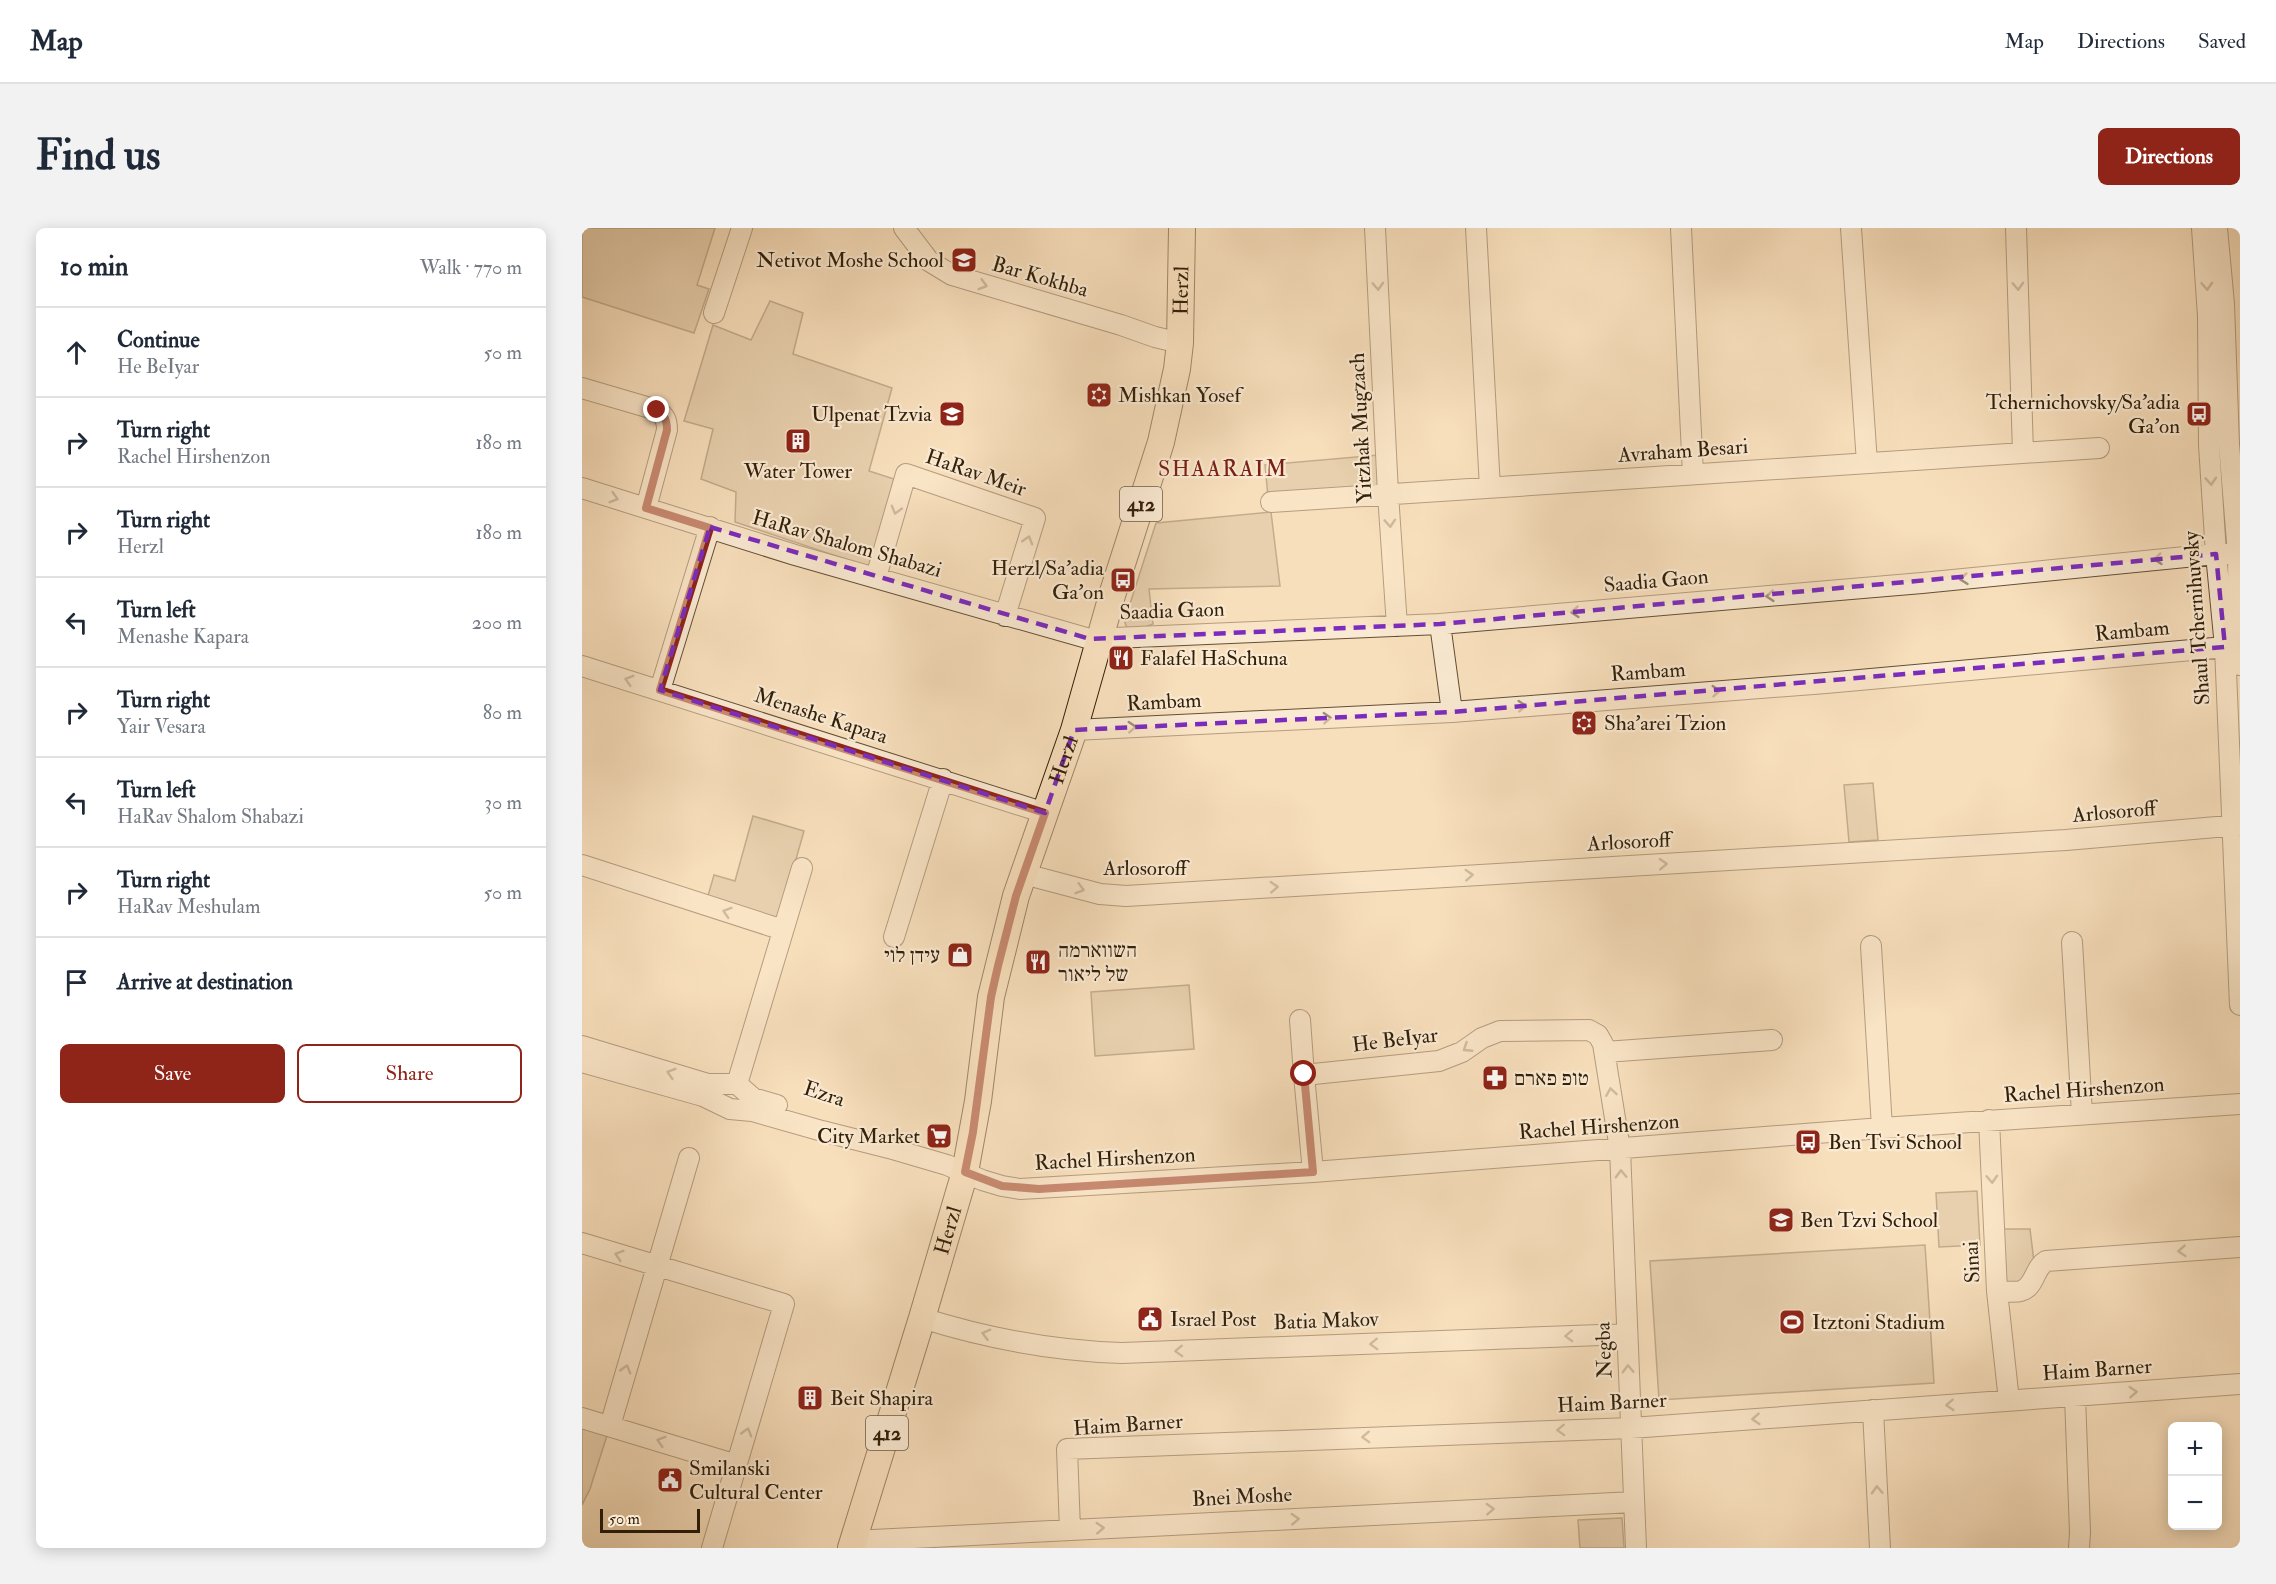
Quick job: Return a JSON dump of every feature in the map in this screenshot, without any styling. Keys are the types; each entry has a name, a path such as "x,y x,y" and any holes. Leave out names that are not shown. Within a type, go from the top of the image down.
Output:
{"main road":[{"name":"Herzl","path":"852,1545 965,1172 978,1101 991,997 1005,939 1024,874 1074,730 1161,442 1177,369 1180,343 1179,295 1183,234"}],"street":[{"path":"714,313 742,228"},
{"name":"Bar Kokhba","path":"904,228 930,261 952,275 1180,343"},
{"name":"Yitzhak Mugzach","path":"1375,228 1397,626"},
{"path":"1476,228 1490,488"},
{"path":"1681,228 1693,474"},
{"path":"1851,228 1867,463"},
{"path":"2016,228 2023,453"},
{"name":"Shaul Tchernihuvsky","path":"2202,228 2208,316 2209,429 2216,554 2235,649 2240,698"},
{"name":"Shaul Tchernihuvsky","path":"2217,228 2224,304 2229,444 2238,537 2235,649 2240,1005"},
{"path":"582,388 657,410 667,422 667,430 646,508"},
{"name":"Avraham Besari","path":"1271,502 2099,448"},
{"name":"HaRav Meir","path":"876,577 906,474 1035,518 1005,616"},
{"name":"HaRav Shalom Shabazi","path":"582,488 795,555 1005,616 1090,639 1100,638"},
{"path":"660,690 710,528"},
{"name":"Saadia Gaon","path":"1100,638 1440,624 1911,584 2216,554 2238,537"},
{"path":"1440,624 1452,711"},
{"name":"Rambam","path":"1074,730 1452,711 2235,649"},
{"name":"Menashe Kapara","path":"582,666 1045,813"},
{"path":"894,937 943,779"},
{"name":"Arlosoroff","path":"1024,874 1100,894 1126,896 2066,840 2236,825"},
{"path":"582,865 783,930"},
{"path":"731,1107 720,1097 722,1092 736,1086 802,868"},
{"path":"2072,942 2082,1114"},
{"path":"1871,946 1882,1128"},
{"path":"1300,1020 1313,1172"},
{"name":"He BeIyar","path":"1304,1074 1439,1061 1462,1052 1482,1038 1500,1031 1589,1030 1599,1035 1605,1052 1620,1149"},
{"path":"1605,1052 1772,1040"},
{"name":"Ezra","path":"582,1046 701,1082 736,1086 753,1098 837,1122 889,1148"},
{"name":"Ezra","path":"582,1062 703,1096 731,1107 889,1148 965,1172"},
{"name":"Rachel Hirshenzon","path":"965,1172 1002,1186 1039,1189 1313,1172 1989,1120 2240,1104"},
{"name":"Sinai","path":"1989,1120 1997,1291 2008,1401"},
{"name":"Negba","path":"1620,1149 1636,1548"},
{"path":"610,1426 689,1158"},
{"path":"582,1243 784,1304 712,1548"},
{"path":"1997,1291 2020,1292 2026,1288 2040,1264 2046,1261 2240,1247"},
{"name":"Batia Makov","path":"922,1318 1034,1346 1080,1352 1122,1353 1627,1334"},
{"name":"Haim Barner","path":"1070,1530 1067,1449 1631,1428 2240,1384"},
{"path":"2075,1396 2079,1548"},
{"path":"1873,1410 1880,1548"},
{"path":"582,1418 737,1465"},
{"name":"Bnei Moshe","path":"852,1545 1070,1530 1634,1502"}],"highlighted area":[{"path":"710,527 1090,639 1440,624 2216,554 2225,647 1452,712 1074,730 1045,813 660,690"}],"shaded area":[{"path":"582,228 715,228 697,285 709,289 694,333 582,297"},
{"path":"770,301 803,313 793,354 892,388 869,471 894,479 869,567 735,522 736,492 701,479 713,429 684,421 713,325 751,340"},
{"path":"1379,455 1382,487 1268,497 1265,465"},
{"path":"1271,512 1280,586 1149,589 1153,624 1135,631 1127,628 1125,623 1128,610 1156,523"},
{"path":"1873,783 1878,840 1849,842 1844,785"},
{"path":"753,816 804,831 779,919 707,899 714,875 735,881"},
{"path":"1189,985 1194,1049 1095,1056 1091,992"},
{"path":"1977,1191 1980,1245 1939,1247 1936,1193"},
{"path":"2002,1229 2030,1229 2034,1262 2026,1282 2005,1283"},
{"name":"Itztoni Stadium","path":"1925,1245 1934,1383 1659,1400 1650,1261"},
{"path":"582,1419 610,1426 590,1489 582,1505"},
{"path":"1622,1518 1624,1548 1580,1548 1578,1520"}],"place":[{"name":"Netivot Moshe School","path":"964,260"},
{"name":"Mishkan Yosef","path":"1099,395"},
{"name":"Ulpenat Tzvia","path":"952,414"},
{"name":"Tchernichovsky/Sa'adia Ga'on","path":"2199,414"},
{"name":"Water Tower","path":"798,441"},
{"name":"Herzl/Sa'adia Ga'on","path":"1123,580"},
{"name":"Falafel HaSchuna","path":"1121,658"},
{"name":"Sha'arei Tzion","path":"1584,723"},
{"name":"עידן לוי","path":"960,955"},
{"name":"השווארמה של ליאור","path":"1038,962"},
{"name":"טופ פארם","path":"1495,1078"},
{"name":"City Market","path":"939,1136"},
{"name":"Ben Tsvi School","path":"1808,1142"},
{"name":"Ben Tzvi School","path":"1781,1220"},
{"name":"Israel Post","path":"1150,1319"},
{"name":"Itztoni Stadium","path":"1792,1322"},
{"name":"Beit Shapira","path":"810,1398"},
{"name":"Smilanski Cultural Center","path":"670,1480"}],"district":[{"name":"SHAARAIM","path":"1223,469"}],"route":[{"path":"657,410 667,422 667,430 646,508 710,528 660,690 1045,813 1016,896 991,997 982,1076 965,1172 1002,1186 1039,1189 1313,1172 1304,1074"}]}
